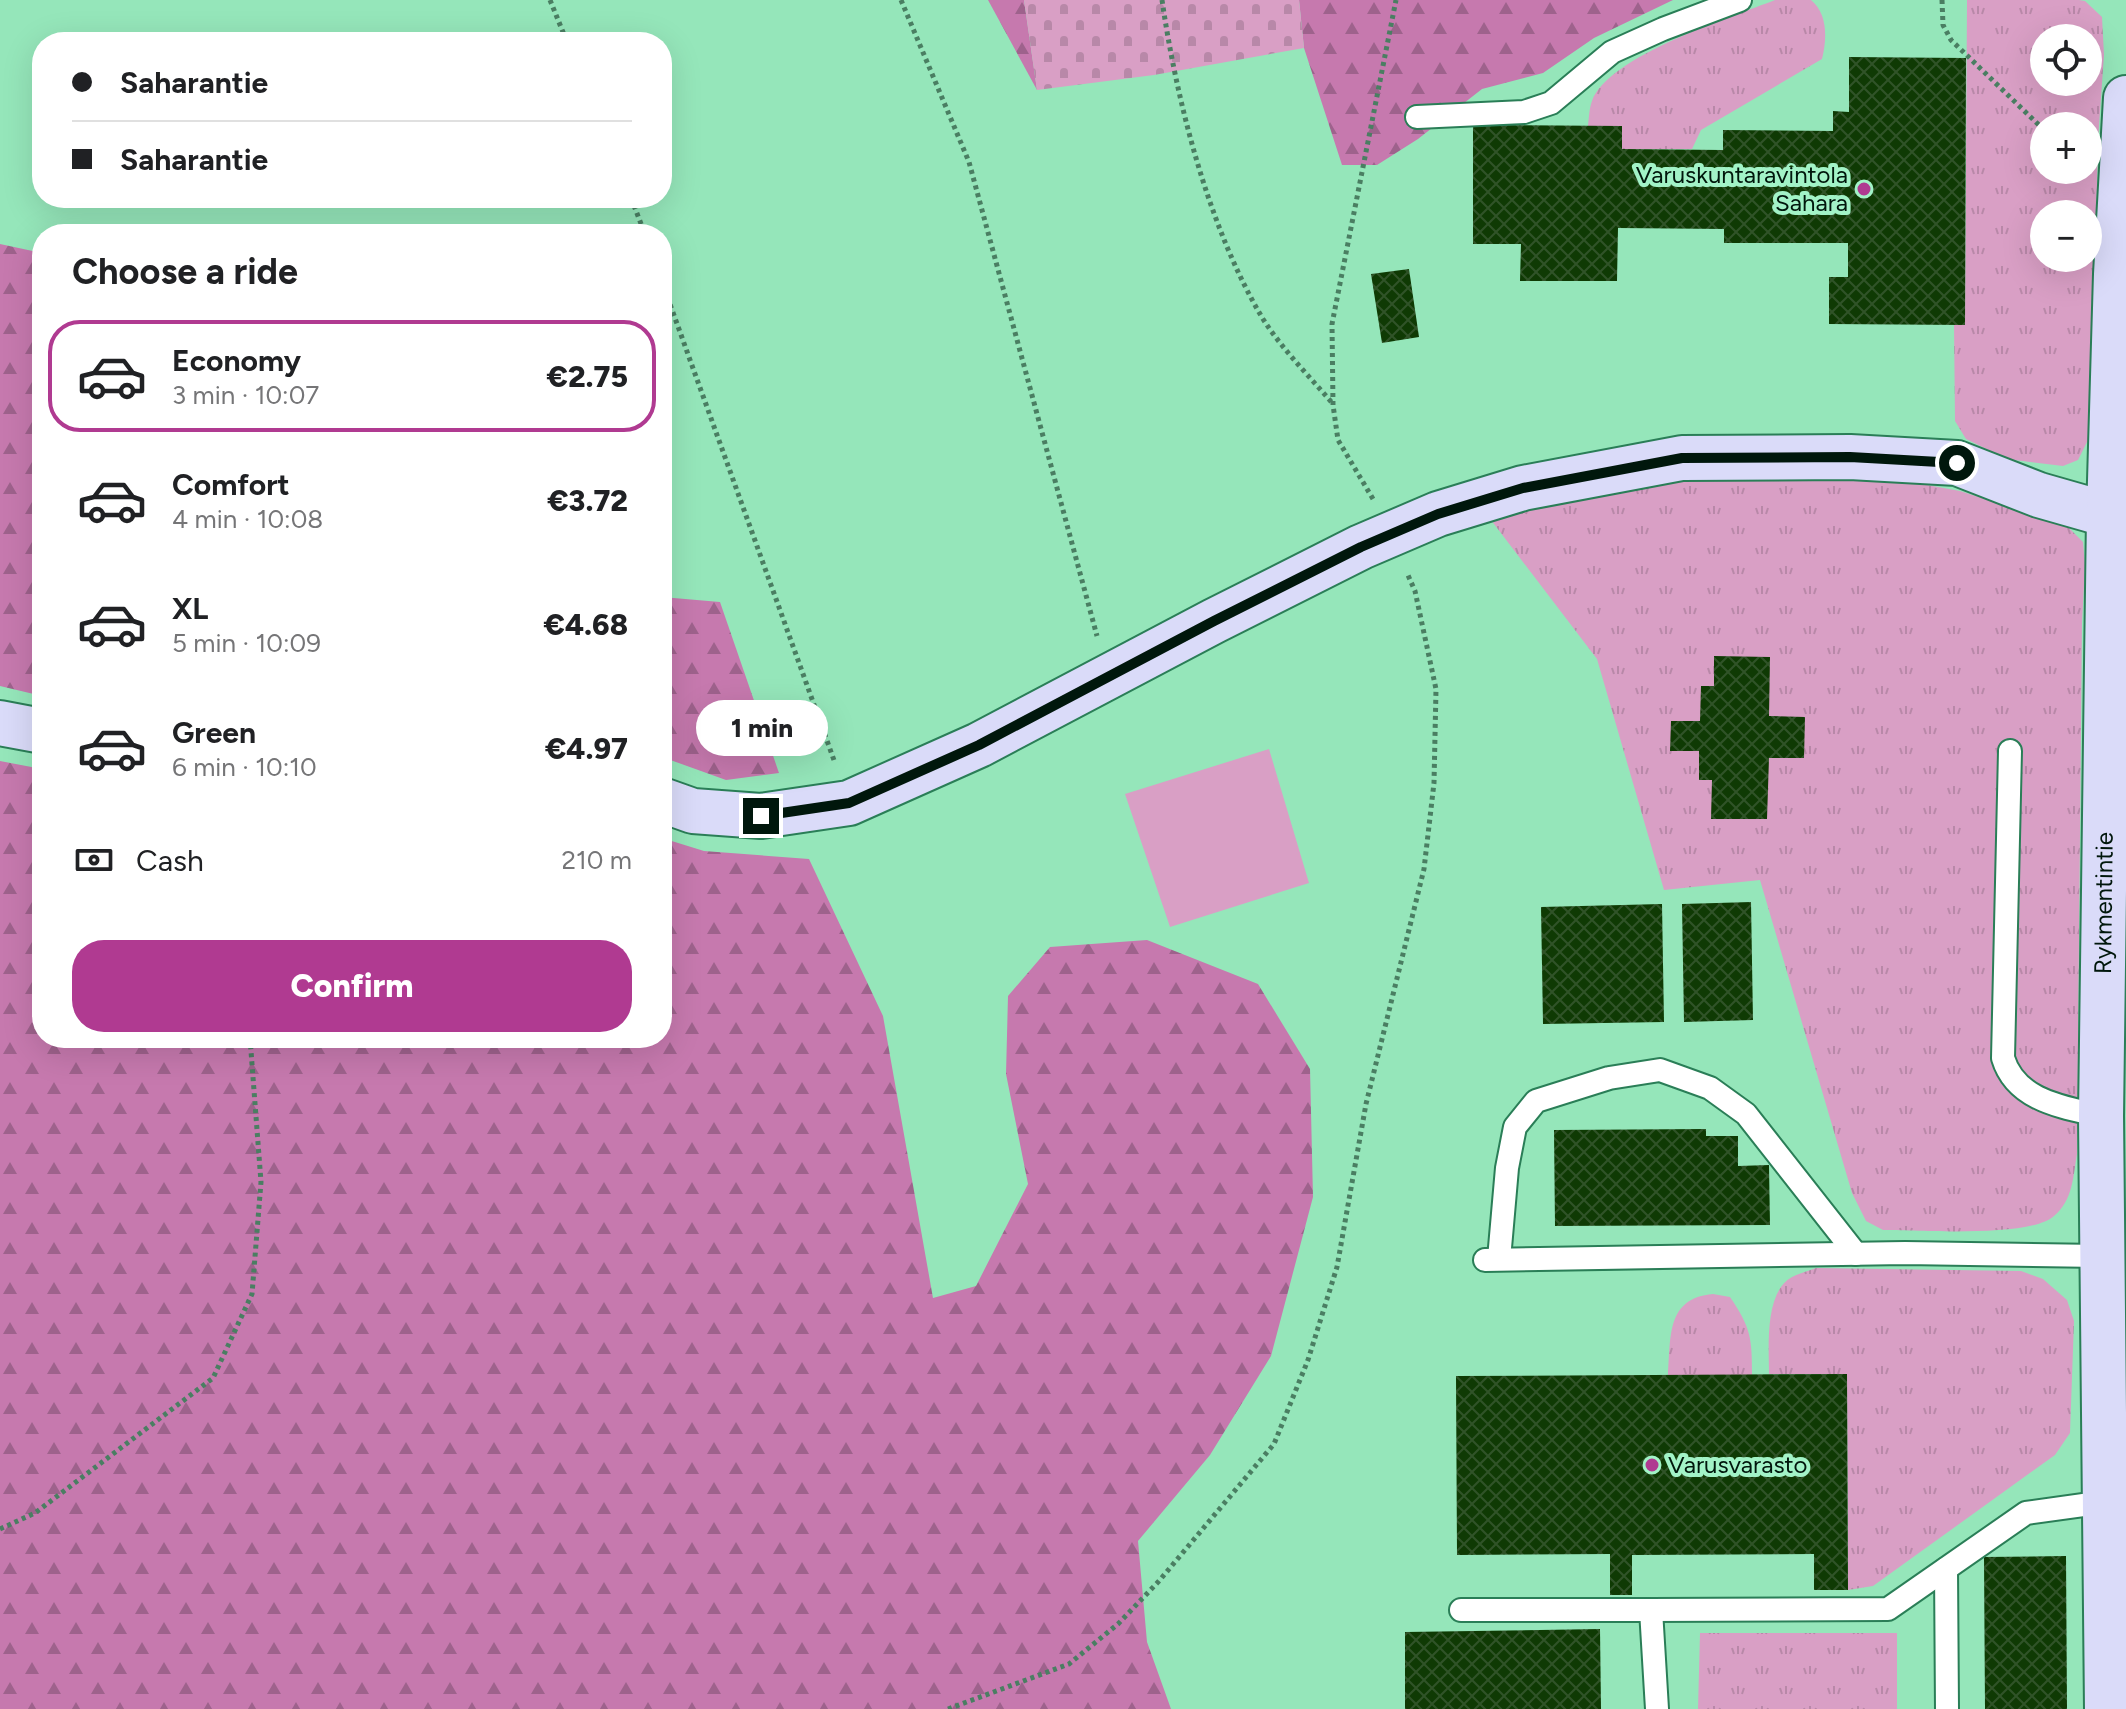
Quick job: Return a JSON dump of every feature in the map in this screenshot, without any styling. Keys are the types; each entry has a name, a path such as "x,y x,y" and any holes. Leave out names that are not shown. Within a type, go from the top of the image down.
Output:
{"street":[{"name":"Rykmentintie","path":"2107,1709 2101,1256 2113,1210 2101,1116 2114,1012 2116,274 2126,98"},
{"path":"672,804 693,811 761,816 849,803 979,745 1241,607 1438,514 1523,488 1682,458 1850,457 1957,463 2039,495 2114,543"},
{"path":"0,723 32,729"}],"lane":[{"path":"1417,117 1524,112 1551,103 1612,52 1740,0"},
{"path":"2010,751 2003,1058 2007,1070 2026,1092 2054,1105 2101,1116"},
{"path":"1856,1254 1746,1114 1710,1088 1660,1070 1609,1078 1536,1101 1515,1127 1492,1259 1856,1254 2101,1256"},
{"path":"1461,1610 1888,1609 2026,1513 2105,1502"},
{"path":"1946,1569 1947,1709"},
{"path":"1651,1610 1657,1709"}],"path":[{"path":"550,0 563,32"},
{"path":"901,0 969,162 1108,677"},
{"path":"1162,0 1173,72 1232,263 1265,322 1333,405"},
{"path":"948,1709 1069,1664 1118,1624 1208,1526 1274,1444 1308,1360 1337,1267 1366,1104 1424,869 1434,783 1436,689 1415,591 1371,493 1338,440 1333,405 1332,324 1396,0"},
{"path":"1942,0 1943,25 1951,40 2030,116"},
{"path":"672,310 849,803"},
{"path":"0,1529 35,1513 213,1378 252,1294 261,1182 251,1048"}],"green space":[{"path":"988,0 1024,0 1037,90"},
{"path":"1024,0 1299,0 1304,48 1154,75 1037,90"},
{"path":"1299,0 1673,0 1594,38 1543,73 1482,89 1418,139 1377,165 1342,165 1304,48"},
{"path":"1775,0 1811,0 1817,6 1825,27 1822,59 1701,130 1692,149 1622,149 1622,126 1588,126 1592,101 1603,84 1621,69 1673,40"},
{"path":"1967,0 2085,1 2102,17 2104,55 2102,83 2102,24 2030,24 2030,96 2101,96 2100,112 2030,112 2030,184 2097,184 2097,200 2030,200 2030,272 2095,272 2088,440 2078,460 2063,466 2007,459 1966,439 1955,421 1954,325 1965,324"},
{"path":"0,244 32,251 32,694 0,686"},
{"path":"1834,472 1873,475 1960,491 2066,525 2083,542 2077,1154 2065,1203 2054,1216 2041,1223 1999,1230 1946,1231 1883,1230 1866,1221 1852,1193 1760,880 1664,890 1597,659 1491,520 1597,494 1678,481"},
{"path":"672,598 720,602 779,773 726,780 672,761"},
{"path":"1269,749 1309,883 1170,927 1125,794"},
{"path":"0,761 32,767 32,1048 672,1048 672,841 704,851 809,859 883,1016 933,1298 976,1286 1028,1184 1006,1074 1008,996 1050,947 1147,940 1258,984 1310,1069 1313,1197 1271,1356 1210,1455 1138,1541 1147,1642 1171,1709 0,1709"},
{"path":"1816,1268 2021,1271 2043,1279 2067,1300 2074,1321 2070,1433 2055,1455 1873,1586 1848,1590 1847,1374 1769,1374 1770,1321 1777,1295 1783,1284 1792,1277"},
{"path":"1713,1294 1730,1297 1742,1317 1751,1342 1752,1375 1668,1375 1671,1334 1679,1311 1698,1297"},
{"path":"1700,1633 1897,1633 1897,1709 1698,1709"}],"building":[{"path":"1849,57 1966,58 1965,325 1829,324 1829,277 1848,277 1848,243 1724,243 1724,229 1618,228 1617,281 1520,281 1521,244 1473,244 1473,125 1622,126 1622,149 1723,150 1723,130 1833,131 1833,111 1849,112"},
{"path":"1409,269 1419,337 1382,343 1371,274"},
{"path":"1714,656 1770,657 1769,716 1805,717 1804,758 1769,758 1767,819 1711,819 1712,780 1699,780 1699,751 1670,751 1671,721 1700,721 1701,686 1714,686"},
{"path":"1751,902 1753,1020 1684,1022 1682,904"},
{"path":"1662,904 1664,1022 1543,1024 1541,907"},
{"path":"1706,1129 1706,1136 1738,1136 1738,1166 1769,1165 1770,1225 1555,1226 1554,1130"},
{"name":"Varusvarasto","path":"1847,1374 1848,1590 1814,1590 1814,1554 1632,1555 1632,1595 1610,1595 1610,1554 1457,1555 1456,1376"},
{"path":"2066,1556 2067,1709 1985,1709 1984,1557"},
{"path":"1600,1629 1601,1709 1405,1709 1405,1632"}],"place":[{"name":"Varuskuntaravintola Sahara","path":"1864,189"},
{"name":"Varusvarasto","path":"1652,1465"}],"route":[{"path":"761,816 849,803 979,745 1361,547 1438,514 1523,488 1682,458 1850,457 1957,463"}]}
